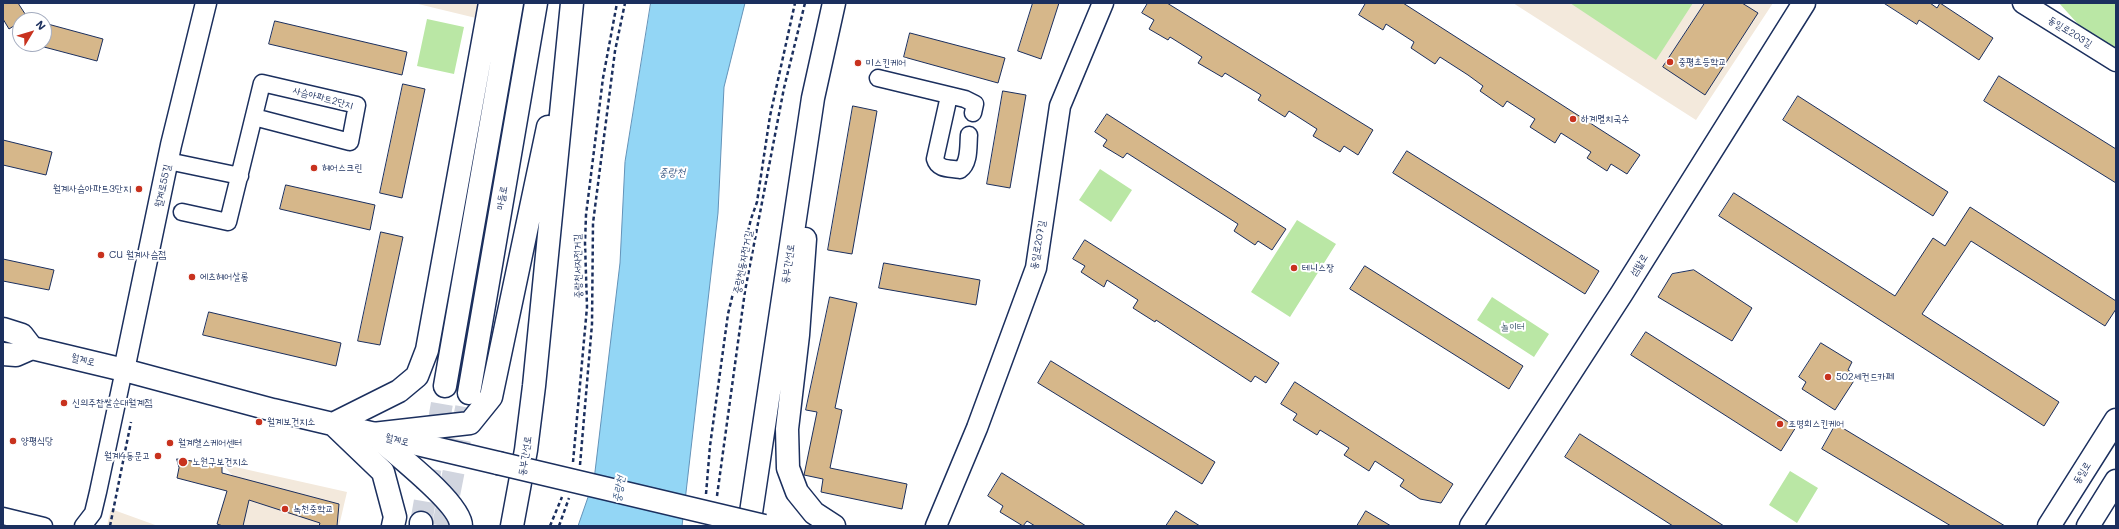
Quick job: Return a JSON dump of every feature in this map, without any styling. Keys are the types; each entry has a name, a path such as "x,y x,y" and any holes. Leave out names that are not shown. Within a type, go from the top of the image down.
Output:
{"main road":[{"path":"393,526 395,517 383,472 333,424 398,391 417,376 427,350 490,3"},
{"path":"445,386 512,3"},
{"name":"마들로","path":"469,392 536,3"},
{"name":"동부간선로","path":"512,526 529,426 553,212 572,3"},
{"name":"동부간선로","path":"749,526 813,98 834,3"},
{"name":"섬밭로","path":"1471,526 1622,293 1804,3"},
{"path":"373,434 470,423 491,397 569,30"},
{"path":"813,98 814,160 787,429 788,468 797,492 814,513 834,526"},
{"path":"497,526 507,486 517,429 540,249 553,212"},
{"path":"3,328 22,335 32,348 16,355 3,354"},
{"name":"월계로","path":"32,348 124,370 273,410 764,526"},
{"name":"동일로","path":"2049,526 2116,420"},
{"path":"373,434 434,487 458,515 461,526"},
{"path":"2088,526 2116,481"}],"street":[{"name":"월계로55길","path":"124,370 168,161 206,3"},
{"name":"동일로207길","path":"936,526 977,428 1036,268 1060,106 1103,3"},
{"name":"동일로203길","path":"2024,3 2116,61"},
{"path":"878,78 974,102 973,113"},
{"name":"사슴아파트2단지","path":"182,212 228,222 262,83 357,105 350,142 254,117"},
{"path":"949,96 935,159 936,164 941,167 960,170 963,168 966,164 969,135"},
{"path":"168,161 240,176"},
{"path":"83,526 93,513 95,506 124,370"},
{"path":"3,516 44,526"}],"path":[{"name":"중랑천서자전거길","path":"572,467 587,307 585,243 586,215 603,78 617,3"},
{"path":"579,469 592,324 593,223 615,51 625,3"},
{"path":"705,499 710,446 728,314 757,202 770,116 795,3"},
{"name":"중랑천동자전거길","path":"716,503 745,291 784,88 805,3"},
{"path":"110,526 131,422"},
{"path":"559,526 570,494"},
{"path":"550,526 563,495"}],"shaded area":[{"path":"414,3 479,3 476,18"},
{"name":"중평초등학교","path":"1513,3 1773,3 1696,120"},
{"name":"녹천중학교","path":"222,464 347,492 339,526 225,526 232,475"},
{"path":"111,509 158,526 107,526"}],"green space":[{"path":"1570,3 1693,3 1656,60"},
{"path":"2059,3 2116,3 2116,53 2086,33"},
{"path":"427,19 464,27 454,74 417,66"},
{"path":"1100,169 1132,190 1111,222 1079,200"},
{"name":"테니스장","path":"1297,220 1336,244 1290,317 1251,292"},
{"name":"놀이터","path":"1492,297 1549,334 1534,357 1477,320"},
{"path":"1790,471 1818,488 1797,523 1769,505"}],"water":[{"name":"중랑천","path":"651,3 745,3 724,87 718,213 682,526 578,526 594,480 620,263 625,162"}],"building":[{"path":"3,3 18,3 24,12 12,12 12,27 9,29 3,19"},
{"path":"1033,3 1059,3 1041,59 1018,51"},
{"path":"1148,3 1167,3 1373,130 1358,155 1344,146 1340,152 1313,136 1317,129 1289,111 1285,117 1258,100 1261,95 1225,73 1222,77 1198,63 1202,57 1170,37 1168,40 1149,29 1154,20 1142,13"},
{"path":"1366,3 1403,3 1640,155 1627,174 1611,164 1607,171 1587,158 1591,152 1561,133 1555,143 1530,127 1535,119 1507,101 1503,107 1480,91 1483,86 1468,75 1440,57 1435,64 1411,48 1414,42 1386,24 1383,30 1359,15"},
{"path":"1705,3 1742,3 1758,13 1705,95 1663,67"},
{"path":"1884,3 1930,3 1937,8 1940,3 1993,38 1979,60 1919,20 1917,24"},
{"path":"275,21 407,52 402,75 269,44"},
{"path":"52,25 103,39 97,61 52,49"},
{"path":"910,33 1005,58 998,83 904,57"},
{"path":"1999,76 2116,149 2116,183 1984,101"},
{"path":"403,84 425,89 402,198 380,193"},
{"path":"1003,91 1026,95 1010,188 987,184"},
{"path":"1798,96 1948,192 1933,216 1783,120"},
{"path":"853,106 877,111 852,254 828,250"},
{"path":"1107,114 1286,229 1272,250 1258,241 1255,245 1234,231 1238,224 1127,153 1123,158 1103,146 1107,140 1095,132"},
{"path":"3,140 52,152 46,175 3,165"},
{"path":"1407,151 1599,271 1585,294 1393,173"},
{"path":"286,185 375,205 370,230 280,209"},
{"path":"1734,193 1895,296 1933,238 1945,246 1970,207 2116,301 2116,309 2105,326 1971,241 1922,314 2059,402 2044,426 1719,216"},
{"path":"381,232 403,237 380,345 358,341"},
{"path":"1085,240 1279,363 1266,383 1255,376 1251,382 1156,320 1155,322 1133,308 1138,300 1107,280 1104,287 1081,272 1085,266 1073,259"},
{"path":"3,259 54,270 49,290 3,281"},
{"path":"884,263 980,280 976,305 879,288"},
{"path":"1365,266 1523,366 1509,389 1350,289"},
{"path":"1694,270 1752,308 1732,341 1658,297 1672,274"},
{"path":"830,297 857,303 835,408 842,410 830,468 907,484 902,509 821,492 823,479 804,475 817,412 806,410"},
{"path":"209,312 341,343 336,366 203,335"},
{"path":"1646,332 1796,427 1781,451 1631,355"},
{"name":"502세컨드카페","path":"1821,343 1852,362 1848,370 1857,376 1835,410 1802,389 1806,382 1799,377"},
{"path":"1051,361 1215,462 1202,484 1038,383"},
{"path":"1295,382 1453,484 1441,503 1420,499 1400,486 1404,480 1375,461 1369,471 1344,455 1349,448 1320,430 1317,435 1293,420 1297,414 1281,404"},
{"path":"1836,424 2005,526 1951,526 1822,449"},
{"path":"1580,434 1724,526 1673,526 1565,457"},
{"path":"177,459 222,465 222,473 339,504 337,526 319,526 320,523 249,500 243,526 223,526 217,524 227,491 177,478 179,468"},
{"path":"1002,473 1086,526 1035,526 1027,521 1023,526 1000,512 1003,506 988,496"},
{"path":"1176,511 1200,526 1166,526"},
{"path":"1366,511 1391,526 1357,526"}],"tunnel":[{"path":"421,523 445,386"},
{"path":"443,526 469,393"}],"place":[{"name":"중평초등학교","path":"1670,62"},
{"name":"미스킨케어","path":"858,63"},
{"name":"하계멸치국수","path":"1573,119"},
{"name":"헤어스크린","path":"314,168"},
{"name":"월계사슴아파트3단지","path":"139,189"},
{"name":"CU 월계사슴점","path":"101,255"},
{"name":"테니스장","path":"1294,268"},
{"name":"에츠헤어살롱","path":"192,277"},
{"name":"502세컨드카페","path":"1828,377"},
{"name":"신의주찹쌀순대월계점","path":"64,403"},
{"name":"월계보건지소","path":"259,422"},
{"name":"조명희스킨케어","path":"1780,424"},
{"name":"양평식당","path":"13,441"},
{"name":"월계헬스케어센터","path":"170,443"},
{"name":"월계4동문고","path":"158,456"},
{"name":"노원구보건지소","path":"183,462"},
{"name":"녹천중학교","path":"285,509"}]}
